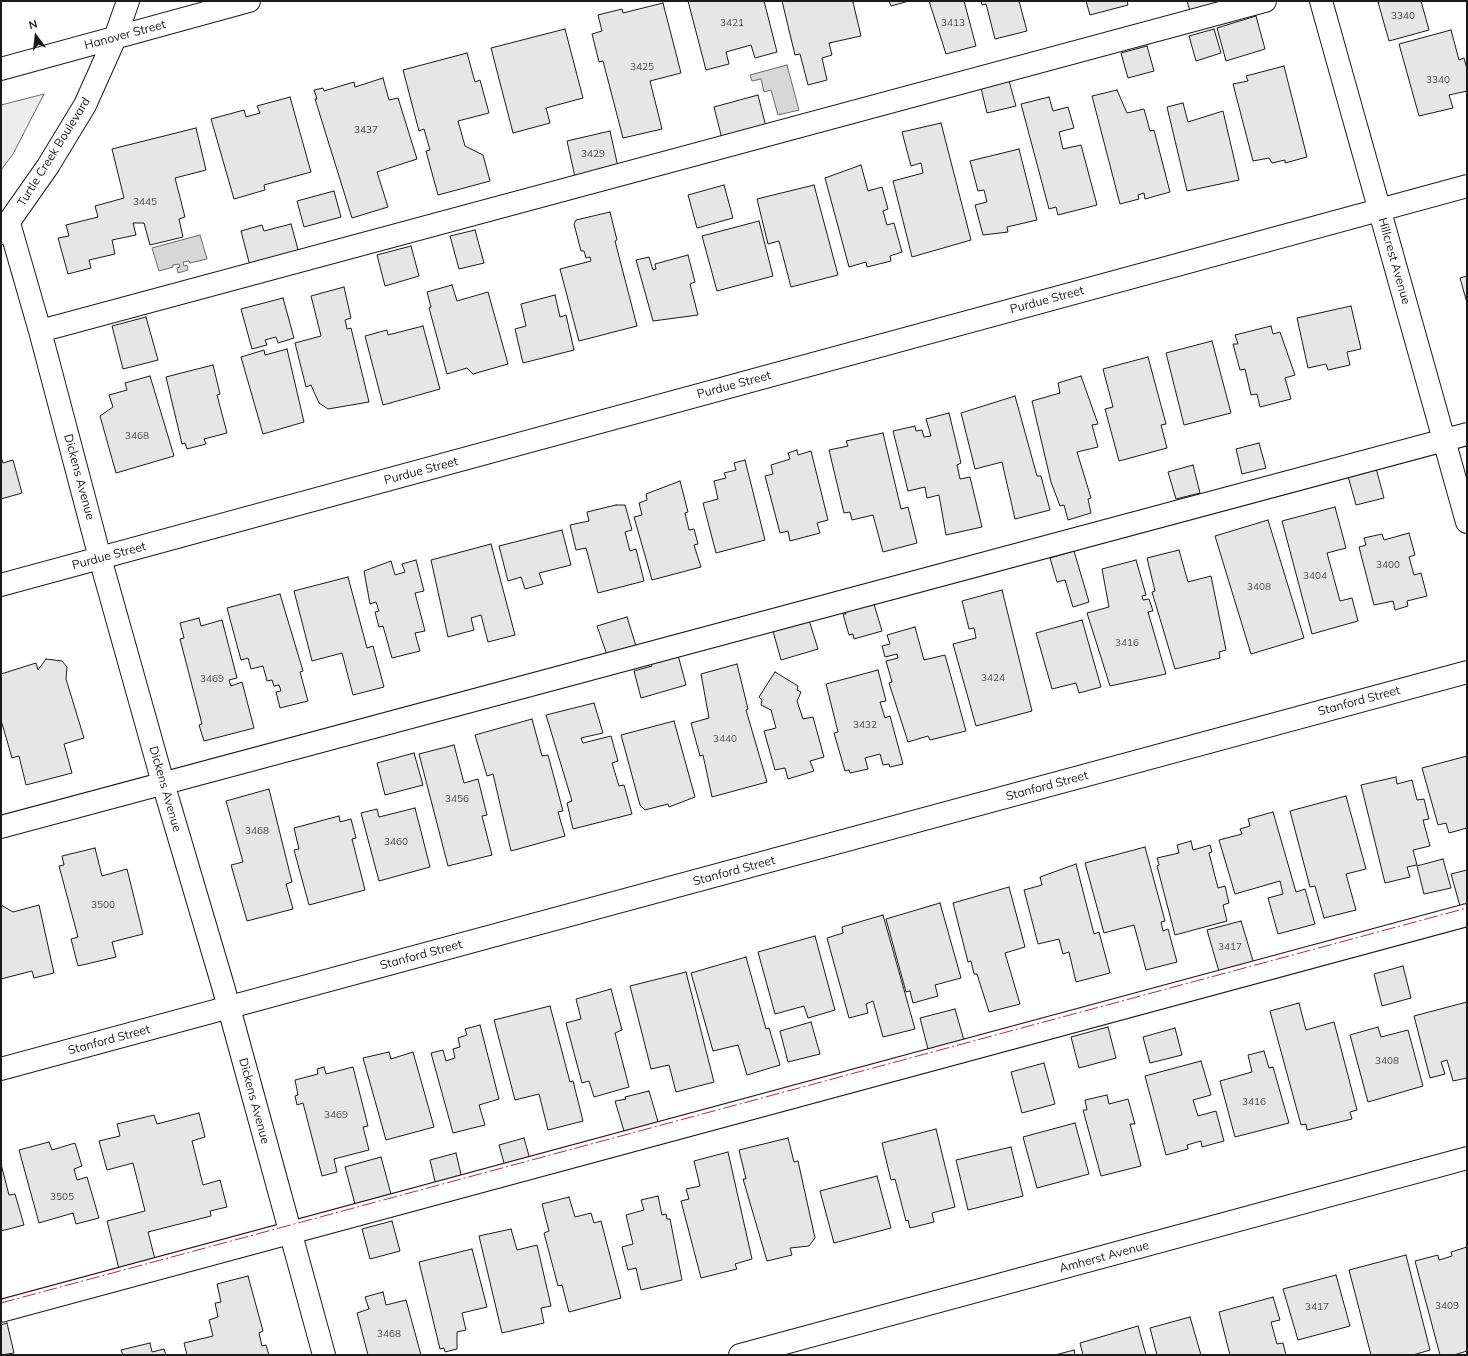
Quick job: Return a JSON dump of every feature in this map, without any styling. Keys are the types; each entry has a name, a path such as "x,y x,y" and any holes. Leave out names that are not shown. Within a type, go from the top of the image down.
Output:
{"street":[{"name":"Turtle Creek Boulevard","path":"5,228 48,166 85,105 115,38 128,1"},
{"name":"Hanover Street","path":"1,70 249,1"},
{"path":"40,331 1265,1"},
{"name":"Hillcrest Avenue","path":"1321,1 1467,522"},
{"name":"Purdue Street","path":"1,585 1467,186"},
{"name":"Dickens Avenue","path":"5,228 40,331 100,558 228,1008 324,1355"},
{"path":"1,827 1467,434"},
{"name":"Stanford Street","path":"1,1069 1467,672"},
{"path":"1,1312 1467,915"},
{"name":"Amherst Avenue","path":"740,1355 1467,1158"}],"shaded area":[{"path":"787,65 799,110 778,115 771,90 764,92 761,79 752,81 750,75"},
{"path":"44,94 13,154 1,170 1,105"},
{"path":"200,235 207,259 190,263 189,261 183,262 184,266 187,265 188,270 178,273 177,268 180,267 179,264 159,271 152,248"}],"building":[{"path":"688,1 764,1 777,52 755,58 751,45 726,52 729,64 706,70"},
{"path":"782,1 855,1 853,2 861,36 829,43 832,55 822,58 827,80 808,85 800,54 795,55"},
{"path":"889,1 909,1 891,6"},
{"path":"929,1 964,1 976,46 946,54"},
{"path":"981,1 1019,1 1027,31 995,39 986,4 982,5"},
{"path":"1086,1 1127,1 1128,5 1090,15"},
{"path":"1187,1 1219,1 1220,3 1190,11"},
{"path":"1421,1 1429,30 1389,41 1378,2"},
{"path":"663,3 681,73 650,81 662,129 623,138 603,61 599,62 592,34 602,31 598,15 622,9 623,13"},
{"path":"1256,16 1265,49 1226,61 1217,28"},
{"path":"565,29 583,98 546,108 550,123 513,133 491,48"},
{"path":"1214,29 1221,53 1196,61 1189,36"},
{"path":"1451,30 1459,60 1464,58 1467,69 1467,91 1449,95 1453,108 1419,116 1399,44"},
{"path":"1147,46 1154,71 1128,78 1121,53"},
{"path":"467,53 475,82 480,80 489,113 458,121 465,146 483,155 490,181 438,195 426,151 430,150 424,129 419,131 403,70"},
{"path":"1284,66 1307,157 1285,163 1285,160 1272,163 1269,158 1253,161 1233,84 1248,81 1246,76"},
{"path":"383,78 389,100 398,98 417,159 377,172 388,207 352,218 315,99 317,99 314,90 323,88 324,91 354,82 355,87"},
{"path":"1009,81 1016,106 987,113 981,88"},
{"path":"1117,90 1127,113 1144,109 1150,131 1154,130 1170,192 1145,199 1144,193 1138,195 1139,199 1120,204 1092,96"},
{"path":"758,95 766,127 722,139 714,107"},
{"path":"290,97 311,172 264,185 265,190 234,199 211,119 244,110 246,117 260,113 257,106"},
{"path":"1049,97 1053,111 1068,107 1074,128 1059,132 1063,149 1081,145 1097,205 1058,215 1056,207 1049,209 1021,104"},
{"path":"1183,103 1188,122 1223,111 1239,180 1187,191 1167,107"},
{"path":"941,123 971,240 912,257 893,181 923,173 921,163 911,166 902,132"},
{"path":"196,128 206,170 175,178 185,217 179,219 183,237 150,245 144,223 133,223 136,235 112,240 115,254 89,260 91,268 68,274 58,238 69,236 66,225 98,217 95,206 124,198 112,149"},
{"path":"610,131 618,167 575,177 567,141"},
{"path":"1019,149 1037,220 1007,227 1008,232 983,235 975,205 987,202 984,190 978,191 970,161"},
{"path":"861,165 868,191 882,187 888,209 883,211 887,225 894,223 902,252 890,256 891,261 867,267 866,262 849,267 825,178"},
{"path":"724,185 733,218 697,228 688,195"},
{"path":"814,185 838,275 791,287 779,241 768,244 757,199"},
{"path":"334,191 341,217 304,227 297,201"},
{"path":"610,212 617,240 615,241 637,326 579,341 560,269 591,261 590,257 586,258 584,251 581,251 574,224 576,220"},
{"path":"759,221 773,276 717,291 702,236"},
{"path":"291,224 299,253 250,266 241,231 262,225 264,231"},
{"path":"475,230 484,263 459,269 450,236"},
{"path":"411,246 419,276 385,286 377,255"},
{"path":"688,255 695,282 690,284 698,315 653,321 636,260 649,257 653,270 656,269 655,264"},
{"path":"1467,276 1467,303 1460,278"},
{"path":"452,285 457,301 488,292 508,364 473,374 467,368 447,374 429,308 431,307 427,292"},
{"path":"344,287 351,318 345,320 347,329 351,328 369,402 328,409 319,403 311,385 306,387 295,343 321,336 311,296"},
{"path":"555,295 560,317 566,315 574,350 523,363 515,329 526,326 521,304"},
{"path":"283,298 294,338 278,343 276,337 265,340 267,345 252,349 241,309"},
{"path":"1351,306 1361,349 1347,352 1350,365 1328,370 1326,364 1308,368 1297,318"},
{"path":"146,317 158,360 123,369 112,326"},
{"path":"423,326 440,389 383,405 365,336 387,330 388,335"},
{"path":"1271,326 1273,334 1280,332 1295,375 1285,378 1291,399 1260,407 1257,394 1251,395 1245,369 1240,370 1233,344 1238,344 1235,335"},
{"path":"1212,341 1231,413 1184,425 1166,353"},
{"path":"287,349 304,422 263,434 241,357 264,350 265,355"},
{"path":"1148,357 1166,424 1161,425 1167,448 1119,461 1105,409 1113,407 1103,369"},
{"path":"213,365 220,394 217,395 227,433 204,439 206,444 187,449 185,443 182,444 166,377"},
{"path":"150,376 174,456 116,473 100,416 113,407 109,395 127,390 125,383"},
{"path":"1081,376 1098,424 1092,425 1098,447 1077,452 1091,498 1088,499 1091,513 1068,520 1064,505 1060,506 1051,482 1032,401 1060,393 1058,383"},
{"path":"1015,396 1037,476 1041,476 1050,510 1015,519 1002,462 975,469 961,413"},
{"path":"949,413 961,463 957,465 960,479 970,477 982,527 946,535 939,495 927,498 925,487 908,491 893,431 915,426 916,431 922,430 924,437 931,436 926,419"},
{"path":"883,433 901,509 908,507 917,543 883,552 873,515 852,520 850,512 844,513 829,450 848,446 846,441"},
{"path":"1259,443 1266,468 1242,474 1236,449"},
{"path":"797,450 798,455 811,451 828,520 817,523 820,533 790,541 788,531 780,533 765,476 773,474 771,465 790,459 788,453"},
{"path":"1,457 3,463 13,460 22,493 1,499"},
{"path":"745,460 765,540 716,553 703,503 718,499 714,481 726,478 724,473 736,470 734,463"},
{"path":"1193,465 1200,493 1176,499 1168,472"},
{"path":"1376,468 1384,498 1356,505 1348,476"},
{"path":"680,481 688,512 685,513 689,530 694,529 698,544 694,545 701,567 652,580 634,517 642,515 639,503 647,500 646,494"},
{"path":"616,505 625,505 632,530 625,532 630,551 636,549 644,581 598,593 586,548 576,550 570,525 589,521 587,512"},
{"path":"1335,507 1346,548 1327,553 1340,601 1352,598 1358,621 1312,634 1282,521"},
{"path":"1268,520 1304,638 1251,654 1215,536"},
{"path":"562,530 571,565 539,573 543,584 525,589 521,577 508,581 499,546"},
{"path":"1409,533 1415,555 1409,557 1414,575 1421,573 1427,596 1407,601 1408,606 1395,610 1393,601 1374,605 1359,547 1366,545 1364,538 1382,534 1384,540"},
{"path":"491,544 515,635 488,642 481,615 471,618 474,630 448,637 431,560"},
{"path":"1179,550 1188,582 1211,576 1226,650 1219,652 1220,658 1175,669 1152,592 1155,591 1147,558"},
{"path":"1074,551 1089,602 1073,607 1065,580 1057,582 1050,558"},
{"path":"416,560 424,591 415,593 425,631 415,633 420,651 392,658 383,626 379,627 375,612 379,611 376,602 370,604 364,571 391,561 395,575 405,572 402,564"},
{"path":"1136,560 1146,595 1142,596 1143,600 1149,599 1153,611 1148,612 1166,674 1110,686 1087,613 1109,607 1102,569"},
{"path":"348,577 367,648 373,646 384,687 353,695 342,653 312,661 294,591"},
{"path":"1002,590 1032,711 976,726 953,644 976,638 974,628 969,629 962,601"},
{"path":"280,594 303,671 300,672 308,701 280,708 276,692 281,691 279,685 274,686 272,680 267,681 263,666 251,669 248,658 241,660 227,608"},
{"path":"873,601 882,631 854,639 853,634 849,635 843,614 846,614 844,609"},
{"path":"627,617 636,646 607,655 597,626"},
{"path":"199,618 201,626 222,620 237,678 229,680 231,686 242,682 254,728 204,741 199,725 202,724 180,639 184,638 180,623"},
{"path":"809,620 818,649 781,660 773,631"},
{"path":"1082,620 1101,687 1079,693 1076,683 1052,689 1036,633"},
{"path":"915,627 924,660 945,655 966,731 930,740 928,736 908,742 889,683 892,682 886,661 898,658 897,654 885,657 882,646 890,644 887,635"},
{"path":"678,655 686,685 641,698 634,671 652,666 651,663"},
{"path":"46,659 62,661 67,667 66,679 84,738 64,744 72,773 26,785 19,756 12,758 1,720 1,674 36,663 38,670"},
{"path":"737,664 748,709 746,710 767,782 712,797 703,755 700,756 691,723 709,718 701,674"},
{"path":"878,670 886,701 880,702 885,718 890,716 903,764 890,767 889,764 883,765 880,754 865,758 868,769 850,773 849,770 845,771 834,733 838,732 826,684"},
{"path":"775,672 798,686 797,690 801,692 797,701 803,719 813,717 824,757 810,761 814,771 788,779 785,768 775,770 764,731 776,728 771,710 761,705 762,700 759,697"},
{"path":"594,703 603,733 581,738 583,743 611,736 618,761 612,763 619,786 624,785 632,814 573,829 567,803 572,801 546,715"},
{"path":"532,719 542,756 548,755 563,811 558,812 565,836 511,851 493,774 487,776 475,735"},
{"path":"674,721 695,797 669,807 668,804 645,810 640,805 621,735"},
{"path":"454,745 464,783 478,779 487,815 482,816 492,855 448,866 419,754"},
{"path":"414,753 423,785 385,795 377,763"},
{"path":"1467,756 1467,828 1449,833 1446,823 1438,825 1422,768"},
{"path":"1396,777 1397,784 1412,780 1417,800 1424,799 1429,819 1423,820 1430,846 1413,850 1417,865 1407,867 1410,877 1385,883 1361,785"},
{"path":"269,789 292,882 286,884 293,909 247,921 231,865 243,862 226,801"},
{"path":"1346,796 1366,869 1346,874 1356,910 1324,918 1315,886 1310,887 1290,811"},
{"path":"415,808 430,867 379,881 361,813 377,809 379,817"},
{"path":"1273,812 1296,892 1305,889 1315,924 1278,934 1268,898 1283,894 1280,881 1235,894 1219,840 1242,834 1240,829 1250,826 1248,819"},
{"path":"339,816 340,822 351,819 356,838 352,839 365,890 309,905 294,850 299,849 294,828"},
{"path":"1191,841 1193,850 1210,845 1212,852 1209,853 1218,888 1225,886 1229,903 1223,905 1227,921 1175,935 1157,866 1159,865 1157,858 1179,853 1177,845"},
{"path":"1145,847 1165,921 1161,922 1163,931 1168,929 1177,962 1146,970 1134,925 1104,933 1085,863"},
{"path":"95,848 102,876 127,869 143,934 112,942 116,957 78,966 71,939 78,937 59,866 64,865 62,856"},
{"path":"1443,859 1451,888 1424,894 1417,866"},
{"path":"1076,864 1094,934 1099,932 1110,973 1076,982 1069,952 1063,954 1059,939 1038,944 1024,890 1042,885 1040,877"},
{"path":"1467,870 1467,904 1460,906 1451,874"},
{"path":"1009,887 1025,947 1005,953 1020,1004 989,1012 977,974 974,974 971,961 968,962 953,903"},
{"path":"940,903 961,978 935,985 938,996 913,1003 910,991 906,992 886,919"},
{"path":"1,905 13,912 39,905 54,973 34,978 32,971 1,979"},
{"path":"883,915 915,1029 883,1037 873,1001 866,1004 868,1013 849,1018 827,938 843,933 842,927"},
{"path":"1241,921 1254,964 1220,975 1207,930"},
{"path":"815,936 835,1010 808,1018 804,1006 775,1014 758,952"},
{"path":"746,957 766,1029 769,1028 780,1065 747,1075 738,1045 713,1051 691,973"},
{"path":"1403,966 1411,998 1382,1006 1374,974"},
{"path":"686,972 714,1082 676,1092 669,1065 651,1069 630,986"},
{"path":"611,989 622,1030 615,1033 629,1087 594,1097 589,1081 582,1083 566,1023 581,1019 576,999"},
{"path":"1467,1002 1467,1078 1453,1081 1447,1060 1441,1062 1445,1074 1430,1078 1414,1016"},
{"path":"1299,1003 1306,1030 1334,1022 1357,1110 1350,1112 1352,1119 1307,1130 1306,1124 1301,1125 1270,1011"},
{"path":"550,1006 570,1082 573,1081 583,1121 548,1130 539,1094 515,1100 494,1020"},
{"path":"955,1009 965,1044 929,1053 920,1018"},
{"path":"811,1022 820,1054 788,1062 780,1031"},
{"path":"480,1025 499,1099 479,1105 485,1125 453,1133 431,1053 443,1050 446,1061 455,1058 453,1049 460,1047 458,1038 467,1035 465,1029"},
{"path":"1108,1027 1116,1058 1079,1068 1071,1037"},
{"path":"1378,1027 1381,1037 1408,1030 1423,1086 1368,1102 1350,1035"},
{"path":"1175,1028 1182,1055 1150,1063 1143,1037"},
{"path":"1264,1051 1269,1068 1273,1067 1289,1123 1235,1137 1220,1081 1252,1072 1248,1055"},
{"path":"389,1052 391,1059 413,1052 434,1127 386,1140 363,1058"},
{"path":"1201,1061 1211,1095 1193,1100 1198,1116 1216,1111 1224,1141 1202,1147 1201,1141 1187,1145 1188,1149 1166,1155 1145,1076"},
{"path":"1044,1063 1055,1104 1022,1113 1011,1072"},
{"path":"324,1067 326,1074 353,1067 368,1126 363,1127 369,1150 334,1159 337,1172 322,1176 303,1103 297,1105 295,1096 298,1095 295,1080 318,1074 317,1069"},
{"path":"649,1091 659,1125 634,1132 633,1129 624,1131 615,1101"},
{"path":"1107,1095 1109,1104 1128,1099 1135,1124 1130,1124 1141,1166 1101,1176 1083,1110 1087,1110 1085,1100"},
{"path":"199,1113 205,1137 192,1141 203,1185 220,1180 227,1207 210,1211 211,1216 148,1232 155,1259 119,1269 107,1221 145,1211 133,1163 107,1170 99,1141 120,1136 117,1124 154,1115 157,1124"},
{"path":"1075,1123 1089,1174 1037,1188 1023,1137"},
{"path":"936,1129 955,1207 932,1213 934,1222 910,1228 908,1220 906,1221 895,1179 891,1180 882,1143"},
{"path":"524,1138 531,1163 506,1170 499,1145"},
{"path":"788,1138 794,1162 798,1161 815,1238 809,1246 790,1248 792,1255 767,1261 743,1179 746,1179 739,1150"},
{"path":"49,1142 52,1150 75,1143 82,1166 74,1169 77,1180 87,1177 99,1218 76,1224 73,1213 39,1223 19,1150"},
{"path":"1011,1147 1023,1196 968,1210 956,1160"},
{"path":"728,1152 752,1259 735,1264 737,1269 701,1278 681,1201 689,1199 686,1189 700,1186 694,1161"},
{"path":"456,1153 462,1179 436,1186 430,1160"},
{"path":"381,1157 391,1194 355,1204 345,1167"},
{"path":"1,1164 9,1195 15,1194 24,1225 1,1231"},
{"path":"877,1176 891,1228 834,1243 820,1191"},
{"path":"658,1196 662,1215 666,1214 667,1219 670,1219 682,1280 641,1290 636,1268 628,1270 622,1247 633,1244 626,1215 644,1210 641,1200"},
{"path":"569,1197 575,1217 591,1213 594,1223 601,1221 621,1298 569,1312 562,1285 558,1286 544,1233 549,1231 542,1204"},
{"path":"392,1221 400,1251 370,1259 362,1229"},
{"path":"511,1229 517,1250 537,1245 551,1306 541,1308 544,1323 502,1333 479,1236"},
{"path":"1467,1247 1467,1351 1454,1355 1440,1355 1415,1261 1438,1255 1439,1260 1452,1256 1451,1252"},
{"path":"472,1249 487,1307 462,1313 466,1330 457,1332 457,1349 445,1352 444,1348 440,1349 419,1262"},
{"path":"1406,1255 1430,1350 1413,1355 1371,1355 1349,1270"},
{"path":"1336,1275 1350,1326 1298,1340 1283,1289"},
{"path":"248,1276 263,1331 259,1333 262,1346 266,1345 269,1355 187,1355 184,1343 213,1336 209,1320 218,1317 215,1303 221,1302 217,1284"},
{"path":"383,1292 386,1305 406,1300 421,1355 368,1355 357,1313 369,1309 365,1297"},
{"path":"1273,1297 1280,1320 1271,1322 1277,1344 1283,1343 1286,1355 1230,1355 1219,1312"},
{"path":"1190,1317 1201,1355 1157,1355 1150,1328"},
{"path":"7,1323 14,1353 1,1355 1,1325"},
{"path":"1138,1326 1146,1355 1083,1355 1080,1343"},
{"path":"150,1343 152,1352 164,1349 166,1355 123,1355 121,1350"},
{"path":"1074,1350 1075,1355 1055,1355"}],"power":[{"path":"1,1303 1467,908"}]}
